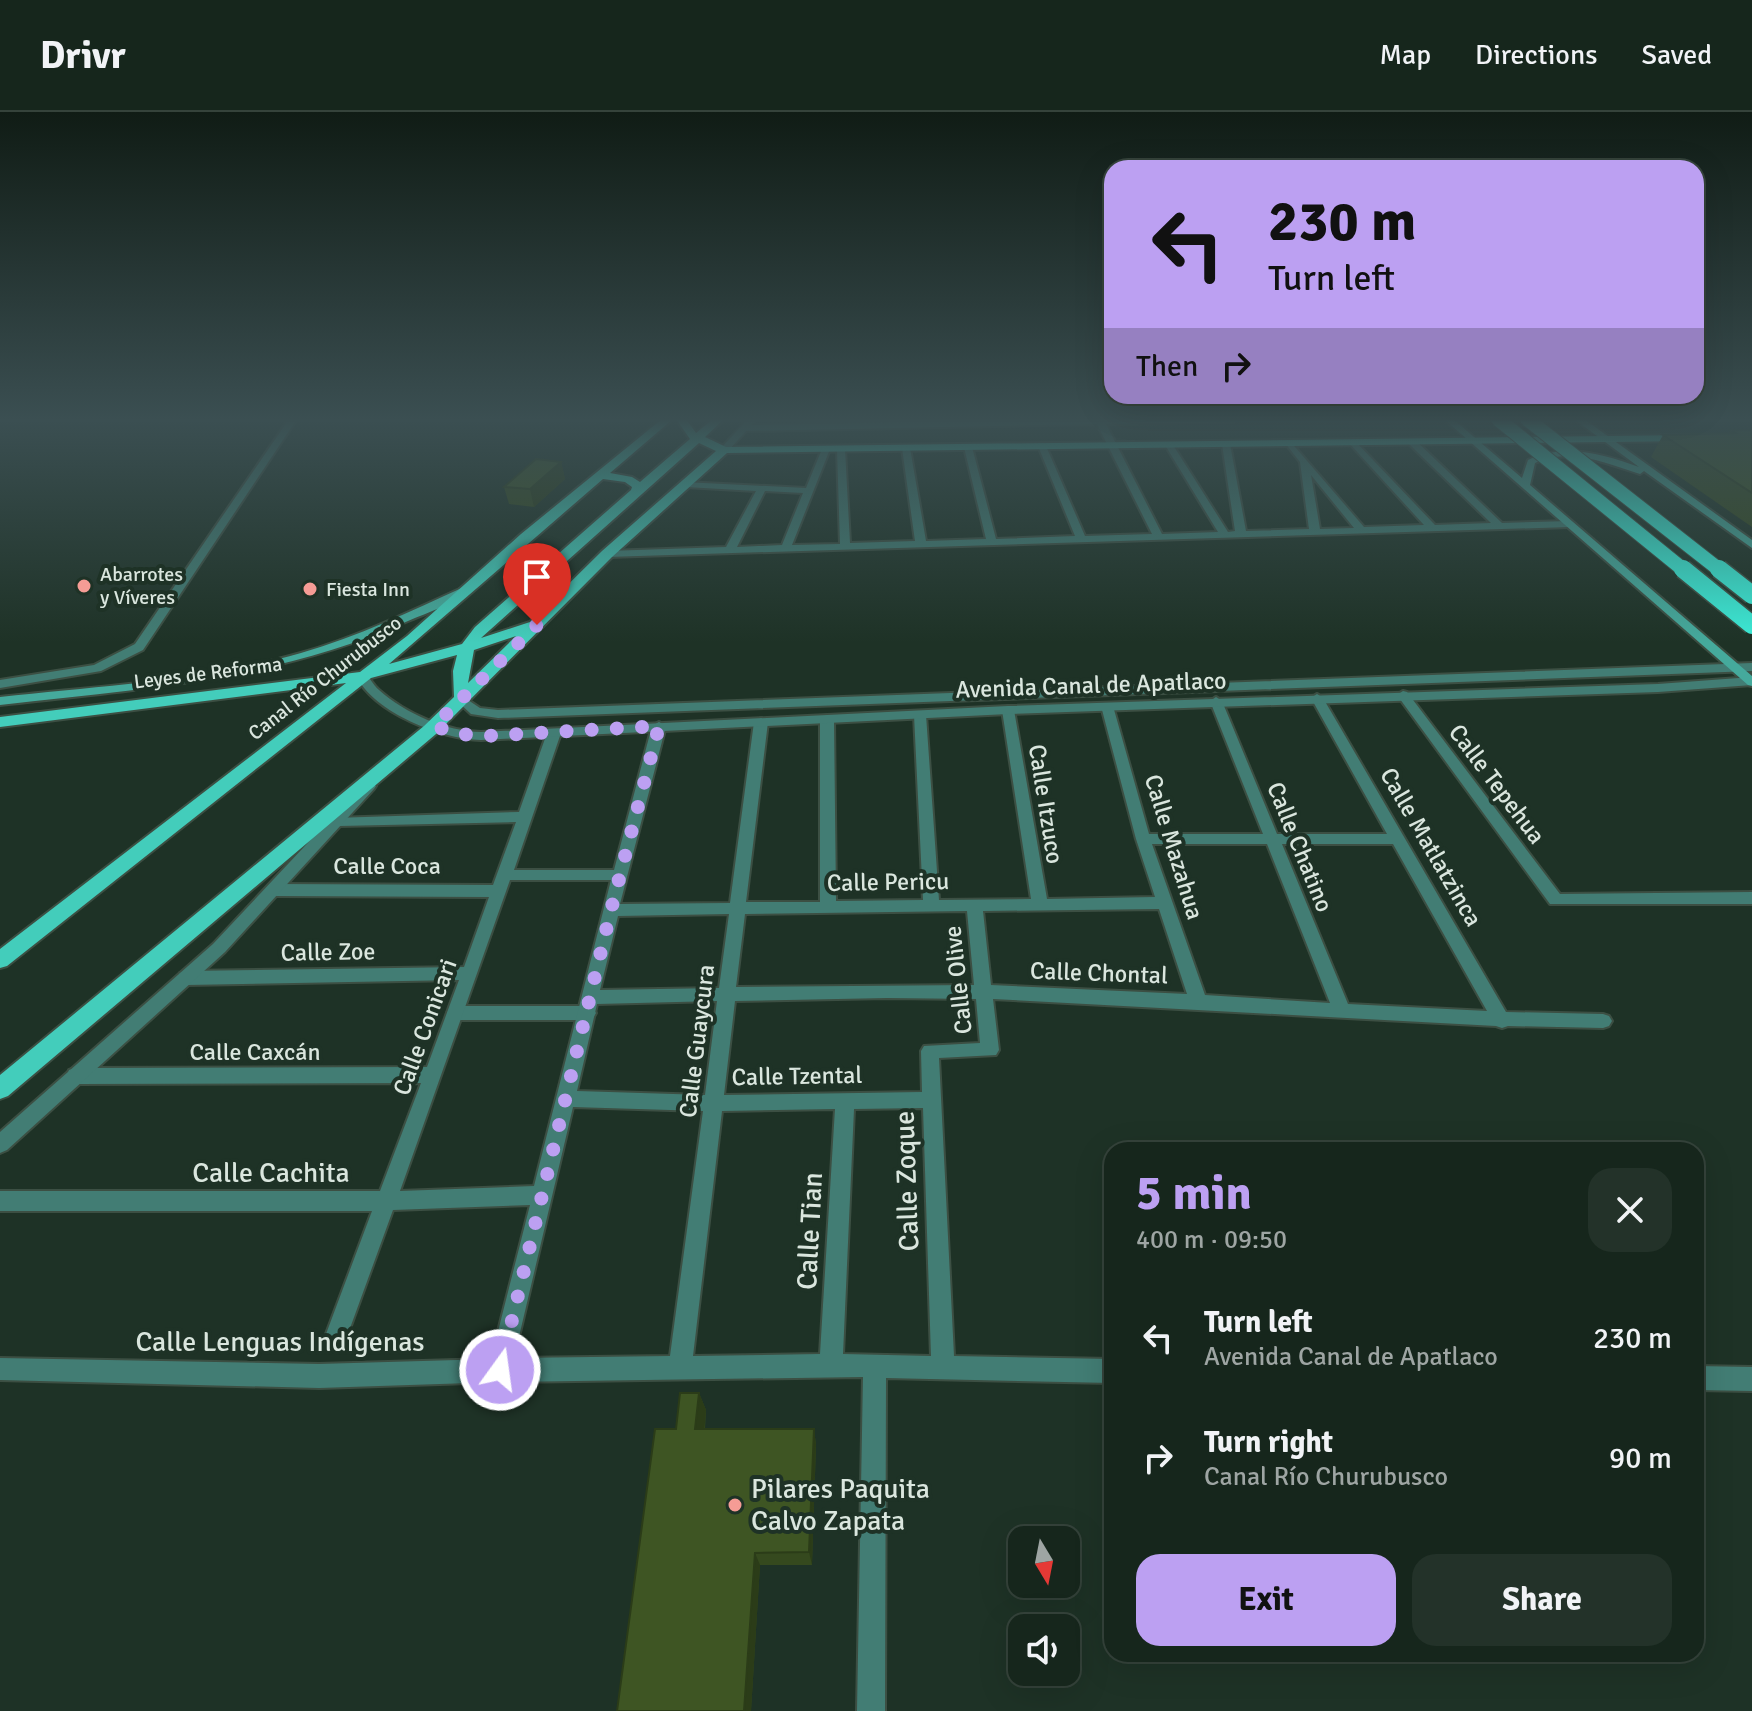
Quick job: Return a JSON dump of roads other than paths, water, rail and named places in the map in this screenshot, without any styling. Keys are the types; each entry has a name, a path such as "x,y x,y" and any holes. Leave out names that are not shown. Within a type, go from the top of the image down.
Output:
{"highway":[{"path":"1590,494 1752,625"},
{"path":"1622,494 1752,595"}],"main road":[{"name":"Canal Río Churubusco","path":"0,960 473,587 578,494"},
{"path":"0,1089 434,726 607,554 675,494"},
{"path":"1535,494 1734,667 1752,678"},
{"path":"1681,494 1752,545"},
{"path":"462,700 460,675 466,648 489,622 636,495"},
{"path":"0,701 182,679 301,657 371,634 473,587"},
{"name":"Leyes de Reforma","path":"0,722 362,676 537,625"}],"street":[{"path":"0,684 97,668 139,647 243,494"},
{"path":"730,550 759,494"},
{"path":"786,548 810,494"},
{"path":"843,494 845,547"},
{"path":"913,494 921,544"},
{"path":"980,494 992,542"},
{"path":"1062,494 1081,539"},
{"path":"1137,494 1159,537"},
{"path":"1199,494 1225,535"},
{"path":"1234,494 1241,534"},
{"path":"1309,494 1315,532"},
{"path":"1330,494 1362,531"},
{"path":"1400,494 1432,528"},
{"path":"1465,494 1499,526"},
{"path":"607,554 1570,524"},
{"name":"Avenida Canal de Apatlaco","path":"462,700 476,711 498,714 1734,667"},
{"name":"Avenida Canal de Apatlaco","path":"362,676 366,687 376,696 434,726 471,736 1216,701 1658,688 1752,678"},
{"name":"Calle Tepehua","path":"1403,695 1556,900 1752,898"},
{"name":"Calle Matlatzinca","path":"1317,698 1502,1021"},
{"name":"Calle Chatino","path":"1216,701 1341,1009"},
{"path":"710,724 714,705"},
{"name":"Calle Mazahua","path":"1107,706 1143,839 1198,1001"},
{"name":"Calle Itzuco","path":"1008,710 1040,904"},
{"path":"920,715 931,906"},
{"path":"827,719 828,907"},
{"name":"Calle Guaycura","path":"680,1366 761,722"},
{"path":"500,1370 611,910 659,726"},
{"name":"Calle Conicari","path":"337,1334 434,1075 554,733"},
{"path":"0,1144 219,948 339,821 386,766"},
{"path":"339,821 525,817"},
{"path":"1143,839 1400,839"},
{"name":"Calle Coca","path":"274,890 502,883 620,875"},
{"name":"Calle Pericu","path":"611,910 1165,903"},
{"name":"Calle Olive","path":"974,905 990,1050"},
{"name":"Calle Zoe","path":"186,978 470,973"},
{"name":"Calle Chontal","path":"589,1005 727,995 984,992 1341,1009 1502,1021 1603,1021"},
{"path":"456,1013 589,1005"},
{"name":"Calle Zoque","path":"943,1369 930,1051 990,1050"},
{"name":"Calle Caxcán","path":"76,1076 434,1075"},
{"name":"Calle Tzental","path":"566,1099 714,1103 932,1100"},
{"name":"Calle Tian","path":"831,1365 845,1101"},
{"name":"Calle Cachita","path":"0,1201 388,1201 543,1195"},
{"name":"Calle Lenguas Indígenas","path":"0,1369 319,1376 831,1365 1104,1371"},
{"path":"871,1711 875,1367"},
{"path":"1704,1378 1752,1379"}],"place":[{"name":"Abarrotes y Víveres","path":"84,586"},
{"name":"Fiesta Inn","path":"310,589"},
{"name":"Pilares Paquita Calvo Zapata","path":"735,1505"}]}
